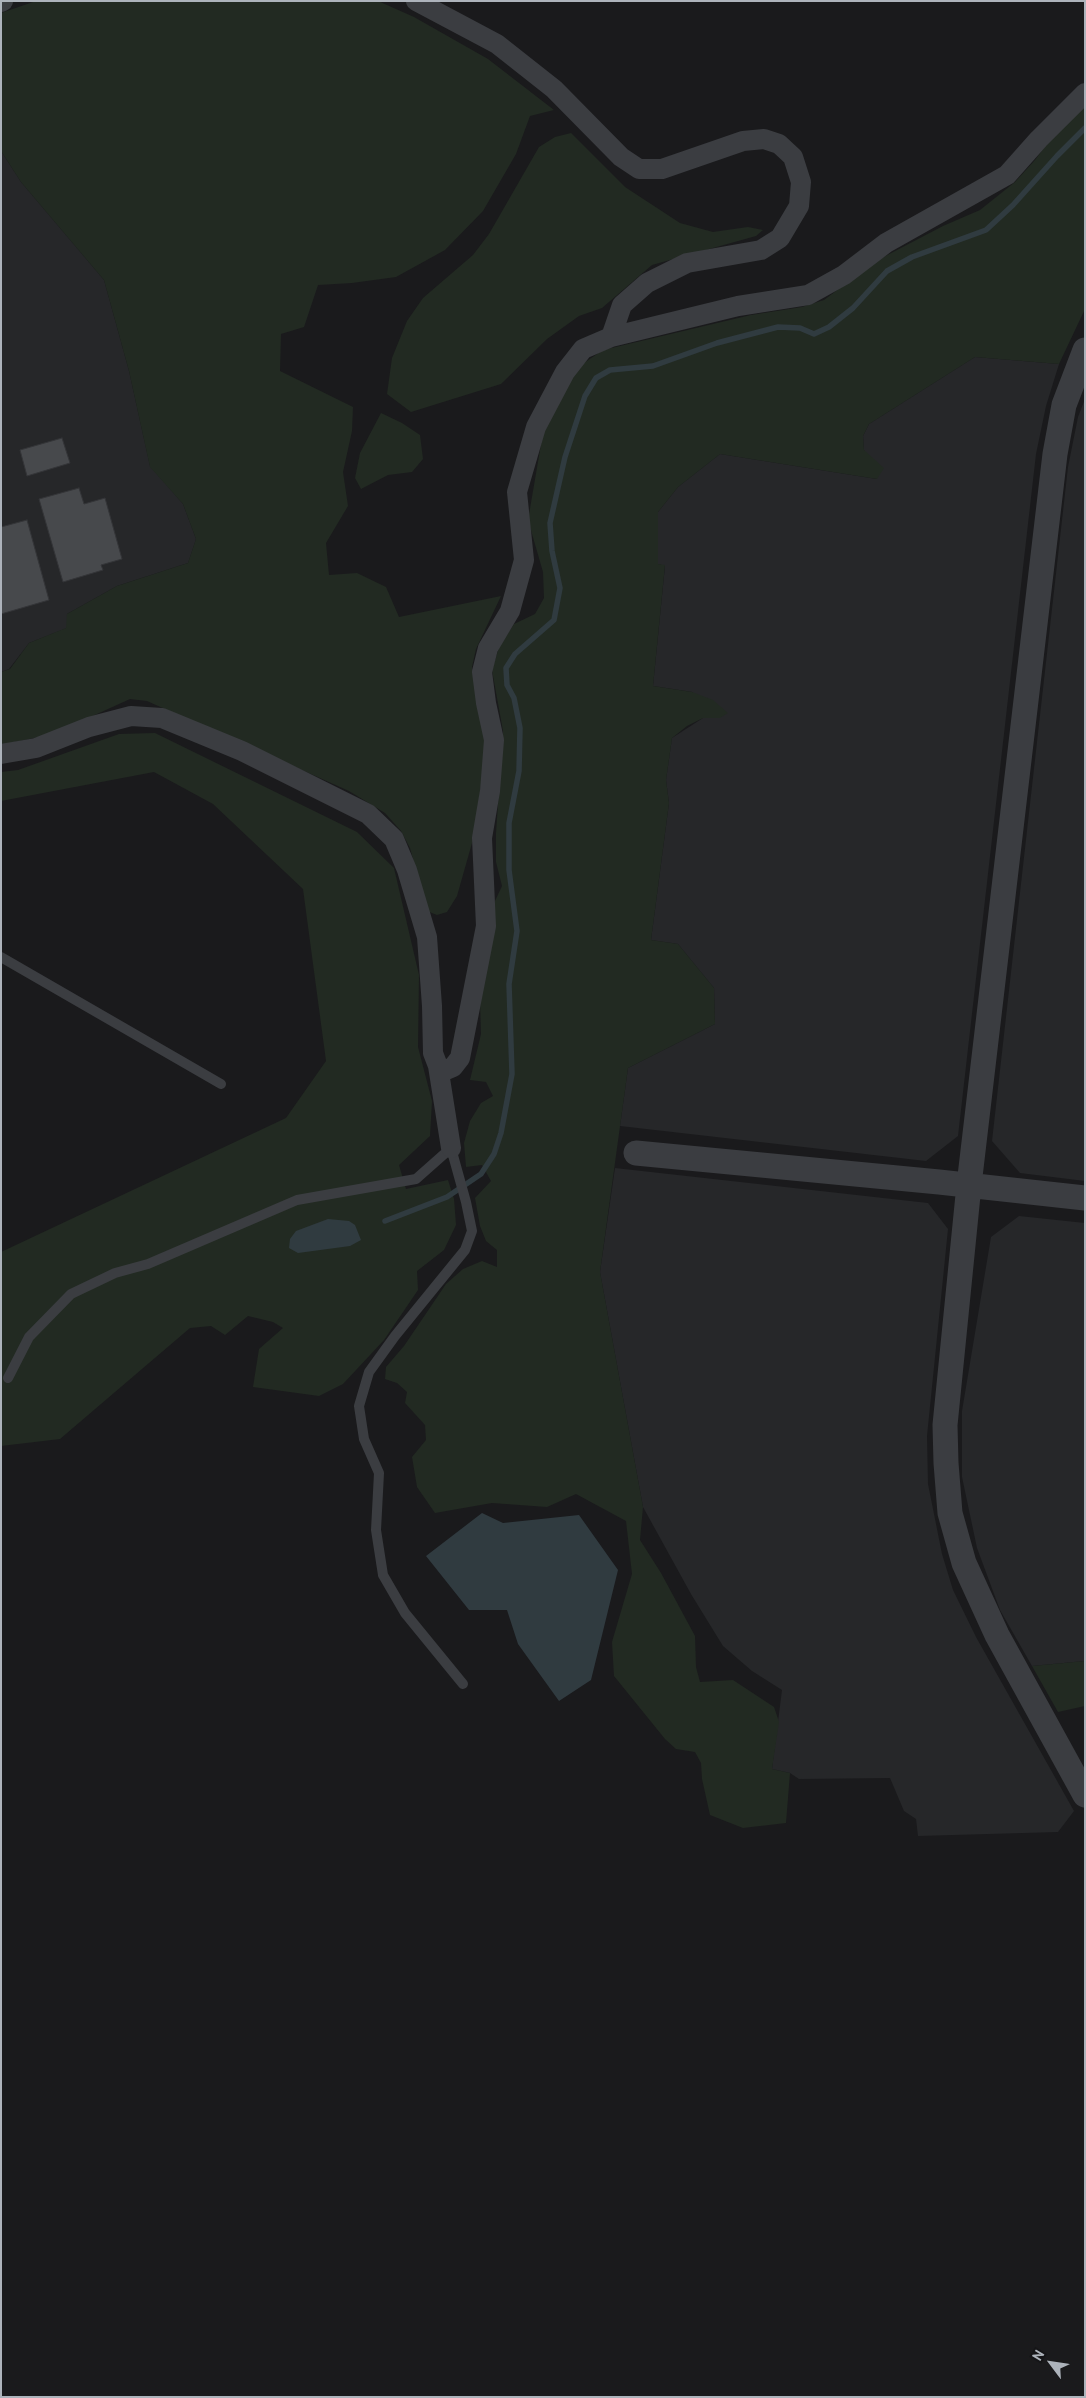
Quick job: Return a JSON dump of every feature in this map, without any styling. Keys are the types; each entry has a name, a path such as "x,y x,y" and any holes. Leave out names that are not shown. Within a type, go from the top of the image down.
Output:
{"street":[{"path":"416,1 497,44 554,89 621,157 639,169 662,169 743,141 764,139 779,144 793,157 801,182 799,206 780,238 761,250 687,263 647,283 622,305 611,337"},
{"path":"438,1066 446,1070 453,1067 460,1058 486,926 482,838 490,791 494,740 482,672 488,648 510,611 524,560 517,492 536,427 565,372 583,349 611,337 738,306 808,295 844,275 886,243 1008,175 1039,139 1085,93"},
{"path":"1085,350 1064,405 1055,454 969,1185 945,1425 950,1513 964,1563 997,1635 1085,1795"},
{"path":"1,754 36,748 90,727 131,716 162,718 242,751 368,814 394,839 407,870 427,937 433,1053 438,1066 452,1148"},
{"path":"636,1153 1085,1198"}],"lane":[{"path":"1,957 221,1084"},
{"path":"8,1378 29,1337 71,1294 115,1273 148,1264 297,1200 416,1179 452,1148 472,1231 465,1250 395,1336 369,1372 359,1406 364,1439 379,1473 376,1530 383,1575 405,1613 462,1684"}],"shaded area":[{"path":"36,1 378,1 414,17 488,59 554,110 530,116 516,154 483,211 445,250 396,277 318,285 304,327 281,334 280,371 353,407 352,431 343,472 348,506 326,543 329,575 357,573 386,587 399,617 501,596 476,649 472,667 483,711 487,743 474,836 457,896 447,912 437,915 427,911 410,848 401,831 385,813 349,791 147,701 130,699 53,734 1,745 1,672 10,669 29,643 66,628 67,614 117,586 188,563 196,539 183,504 150,467 129,371 104,280 21,182 1,151 1,13"},
{"path":"1085,106 1085,309 1059,364 975,357 869,424 863,436 864,450 884,468 877,479 720,454 678,487 658,512 658,564 665,565 653,686 692,692 713,700 728,713 720,718 703,718 687,726 672,738 666,780 669,803 651,940 678,944 714,988 715,1024 628,1068 600,1272 643,1507 640,1540 661,1573 695,1636 696,1667 700,1682 733,1680 774,1707 779,1722 772,1769 790,1773 786,1823 743,1828 710,1815 702,1779 701,1763 695,1752 676,1749 665,1739 614,1676 612,1642 632,1574 626,1521 576,1494 547,1507 492,1503 435,1513 417,1487 412,1457 426,1440 425,1425 405,1403 407,1392 397,1383 385,1379 386,1367 404,1346 446,1284 463,1269 482,1261 497,1267 497,1250 486,1241 480,1226 475,1198 491,1181 482,1165 466,1167 464,1143 470,1121 481,1103 493,1096 486,1082 470,1080 481,1034 480,1001 492,937 495,901 502,886 496,862 496,833 503,731 492,670 499,647 514,624 535,614 544,598 543,572 528,520 544,427 578,367 603,350 751,315 802,307 824,300 876,261 943,226 980,210 1015,182 1053,136"},
{"path":"571,133 625,187 680,223 713,232 748,227 763,230 756,236 652,265 602,308 579,316 547,339 501,384 411,412 387,394 392,358 407,321 423,298 473,255 489,234 539,147 555,137"},
{"path":"1,151 21,182 104,280 129,371 150,466 183,504 196,539 188,563 117,586 67,614 67,628 29,643 9,669 1,672"},
{"path":"975,357 1059,364 1046,406 1036,454 958,1136 926,1161 620,1126 628,1068 715,1024 714,988 678,944 651,940 669,803 666,780 672,738 703,718 720,718 692,692 653,686 665,566 658,564 658,512 678,487 720,454 877,479 864,450 863,436 869,424"},
{"path":"1085,399 1085,1181 1020,1173 992,1141 1068,467 1078,417"},
{"path":"381,413 402,423 420,435 423,459 412,472 388,475 361,489 355,478 360,453"},
{"path":"155,733 357,832 394,868 419,975 418,1047 432,1101 430,1136 399,1165 406,1189 448,1180 454,1199 456,1225 444,1250 417,1271 418,1290 384,1340 343,1384 319,1396 253,1387 259,1349 283,1328 273,1322 248,1316 225,1335 211,1326 190,1328 60,1439 1,1446 1,1252 286,1118 326,1061 303,889 213,804 154,772 1,801 1,772 18,770 119,734"},
{"path":"615,1168 928,1203 948,1229 927,1436 928,1484 942,1554 953,1590 976,1637 1074,1811 1058,1832 918,1836 916,1819 904,1811 890,1778 799,1779 790,1773 772,1769 782,1690 752,1671 723,1646 691,1594 643,1507 600,1272"},
{"path":"1019,1216 1085,1223 1085,1661 1032,1666 1000,1610 977,1548 962,1477 962,1411 991,1237"},
{"path":"328,1219 349,1221 355,1225 361,1240 350,1246 298,1253 289,1248 290,1239 296,1231"},
{"path":"482,1513 503,1523 579,1515 618,1570 591,1680 559,1701 518,1644 507,1610 469,1610 426,1556"},
{"path":"1085,1661 1085,1706 1058,1712 1032,1666"}],"building":[{"path":"62,438 70,463 27,476 20,450"},
{"path":"79,488 84,504 105,498 122,559 101,565 103,570 63,582 39,499"},
{"path":"27,520 49,600 1,614 1,527"}],"waterway":[{"path":"385,1221 447,1197 481,1174 494,1154 501,1133 512,1074 509,984 517,931 509,870 509,823 519,771 520,728 514,698 507,685 506,668 515,654 554,620 560,588 552,551 550,523 565,457 585,396 596,378 610,370 653,366 717,343 778,327 800,328 814,334 829,327 853,308 887,271 912,257 986,230 1013,205 1085,128"}]}
